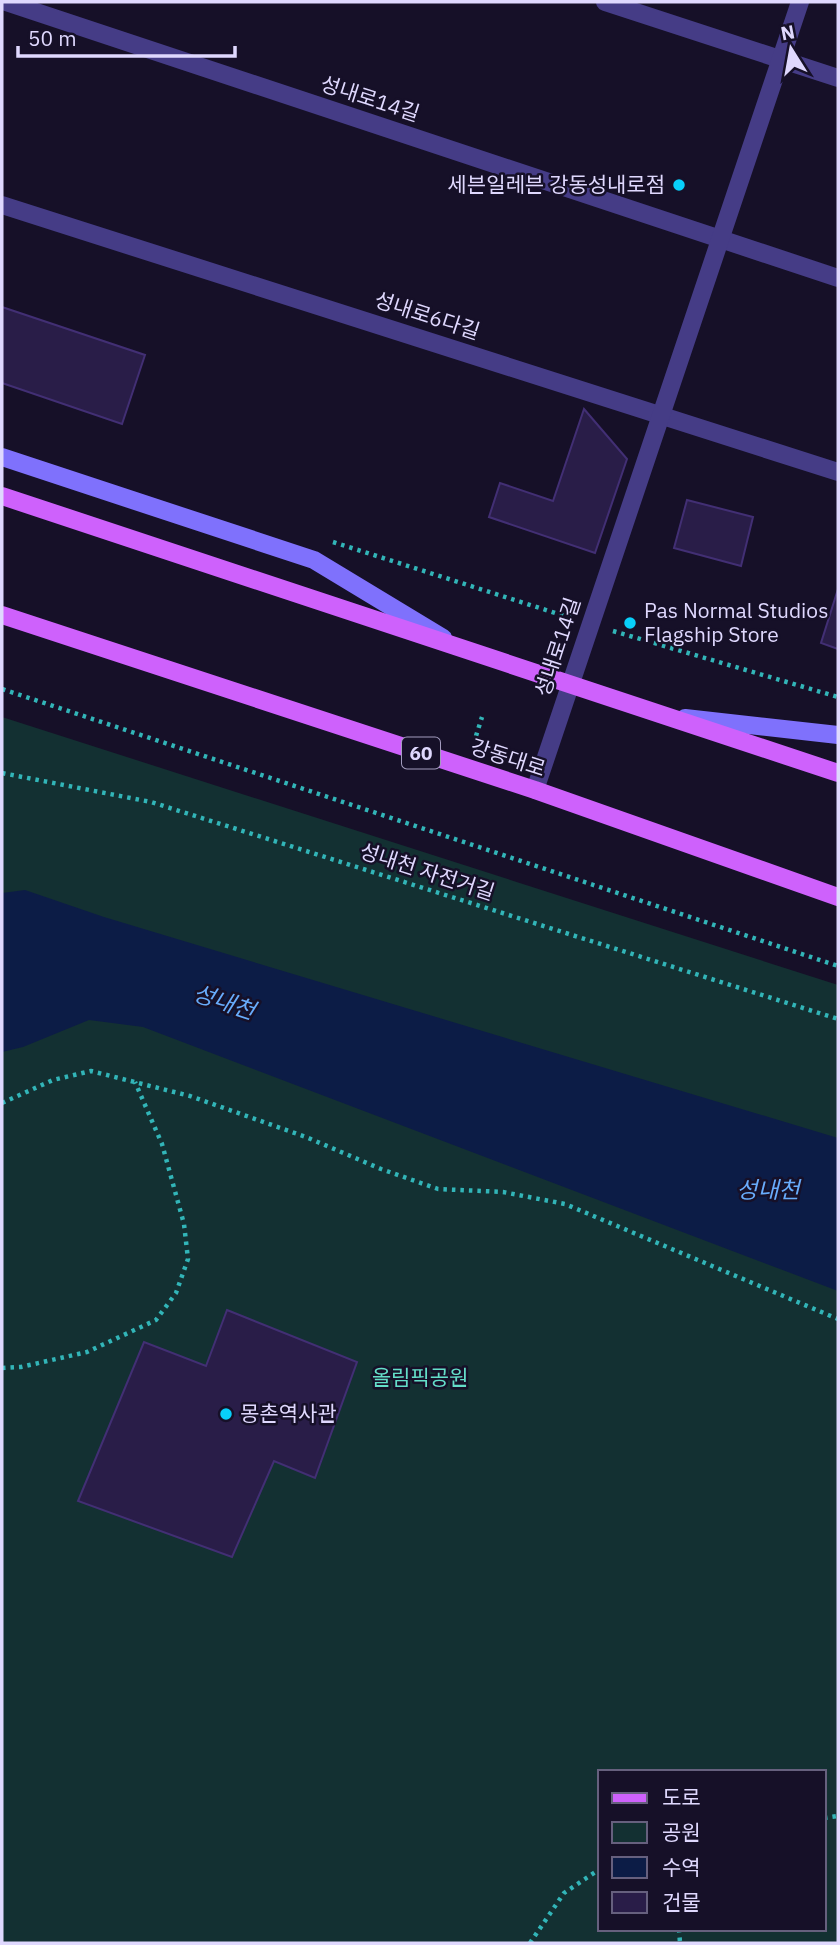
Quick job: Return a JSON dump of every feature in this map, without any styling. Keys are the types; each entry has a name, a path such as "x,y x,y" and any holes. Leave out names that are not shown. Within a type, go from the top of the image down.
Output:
{"main road":[{"path":"2,457 314,560 464,651"},
{"path":"2,496 838,773"},
{"name":"강동대로","path":"2,615 535,790 838,897"},
{"path":"667,716 838,735"}],"street":[{"name":"성내로14길","path":"6,2 838,278"},
{"path":"605,2 838,78"},
{"name":"성내로14길","path":"535,790 800,2"},
{"name":"성내로6다길","path":"2,205 838,472"}],"path":[{"path":"321,538 590,625 838,697"},
{"path":"2,689 838,966"},
{"path":"476,736 482,717"},
{"name":"성내천 자전거길","path":"2,773 150,802 838,1019"},
{"path":"2,1103 53,1080 91,1071 190,1096 306,1137 381,1169 439,1189 503,1192 565,1204 838,1320"},
{"path":"2,1368 21,1367 87,1352 156,1320 176,1293 188,1259 184,1224 162,1144 135,1082"},
{"path":"530,1943 564,1893 598,1870"}],"green space":[{"name":"올림픽공원","path":"2,717 838,985 838,1943 2,1943"}],"water":[{"name":"성내천","path":"25,890 104,917 838,1138 838,1291 143,1027 89,1020 23,1047 2,1052 2,893"}],"building":[{"path":"2,307 145,355 122,424 2,383"},
{"path":"584,409 627,459 595,553 489,517 500,483 553,501"},
{"path":"687,500 753,517 741,566 674,548"},
{"path":"838,589 838,649 821,643"},
{"name":"몽촌역사관","path":"227,1310 357,1362 315,1478 274,1461 232,1557 78,1501 144,1342 206,1366"}],"place":[{"name":"세븐일레븐 강동성내로점","path":"679,185"},
{"name":"Pas Normal Studios Flagship Store","path":"630,623"},
{"name":"몽촌역사관","path":"226,1414"}]}
